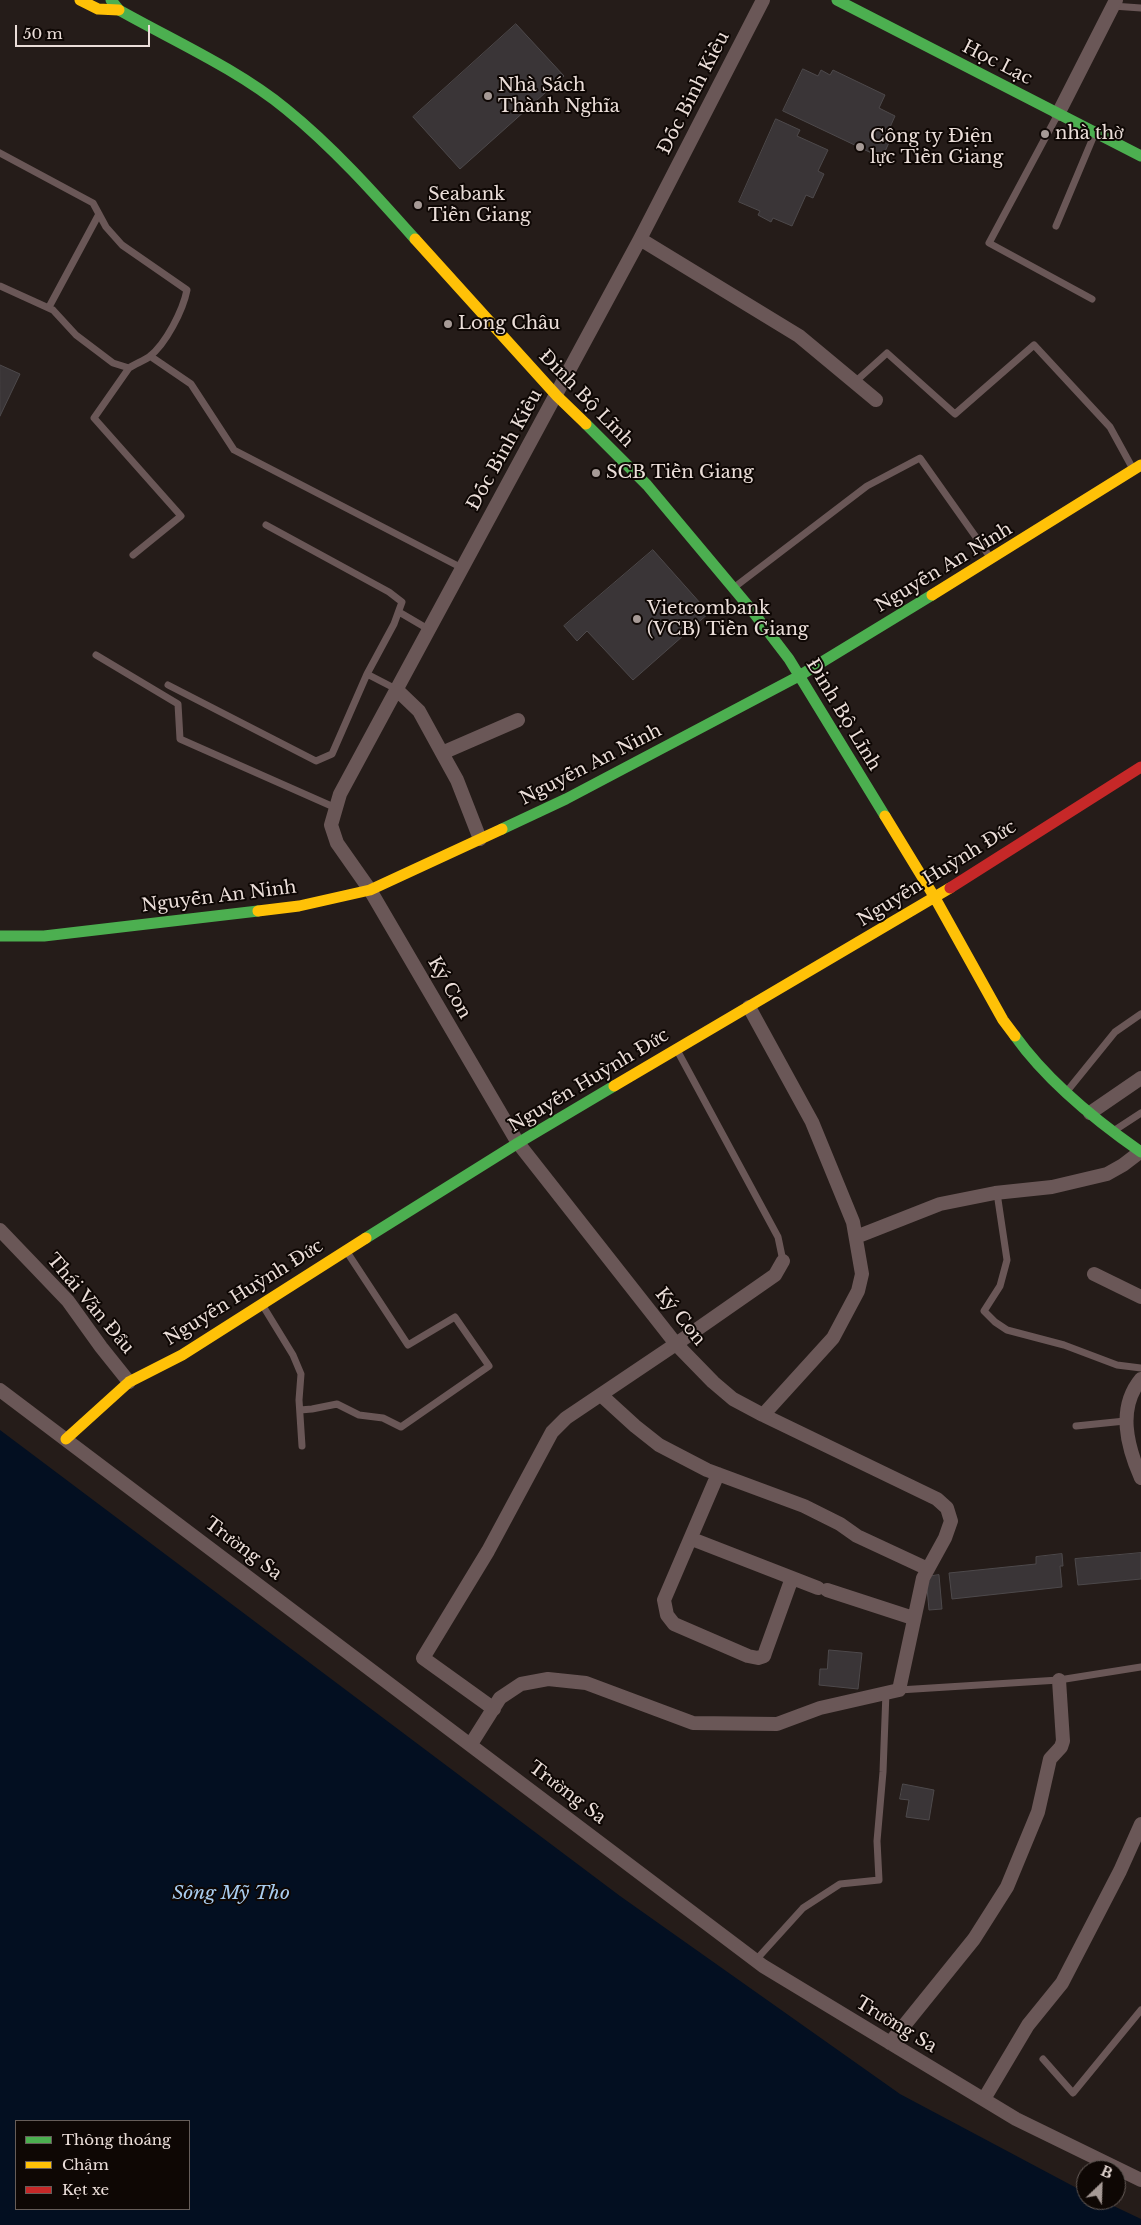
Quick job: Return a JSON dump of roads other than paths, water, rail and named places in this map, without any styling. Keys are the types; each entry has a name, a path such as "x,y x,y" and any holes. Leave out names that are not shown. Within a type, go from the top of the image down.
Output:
{"street":[{"name":"Đinh Bộ Lĩnh","path":"80,0 98,9 120,10"},
{"name":"Đinh Bộ Lĩnh","path":"111,0 120,10 243,79 285,108 328,146 368,187 557,396 647,485 733,588 789,659 935,898 1003,1020 1027,1053 1090,1113 1140,1152"},
{"name":"Đốc Binh Kiều","path":"370,890 337,843 332,825 340,794 428,629 557,396 763,0"},
{"name":"Học Lạc","path":"837,0 1141,156"},
{"path":"1058,114 1115,3"},
{"path":"640,239 799,336 876,400"},
{"name":"Nguyễn An Ninh","path":"0,936 44,936 299,906 370,890 566,799 799,676 992,559 1137,467"},
{"path":"396,689 419,711 457,780 480,839"},
{"path":"442,753 518,720"},
{"name":"Nguyễn Huỳnh Đức","path":"66,1439 129,1382 182,1355 518,1143 935,898 1141,767"},
{"name":"Ký Con","path":"370,890 518,1143 676,1344 713,1382 733,1398 763,1415 937,1499 947,1508 951,1521 923,1578 893,1691"},
{"path":"749,1007 812,1122 853,1222 862,1274 858,1291 834,1338 763,1415"},
{"path":"1090,1113 1141,1078"},
{"path":"856,1237 940,1204 997,1193 1052,1187 1107,1174 1123,1166 1140,1152"},
{"name":"Thái Văn Đẩu","path":"0,1230 68,1301 129,1382"},
{"path":"494,1709 423,1658 488,1551 552,1432 566,1418 775,1275 783,1261"},
{"path":"1094,1274 1141,1297"},
{"path":"1141,1379 1132,1394 1126,1421 1132,1454 1141,1478"},
{"name":"Trường Sa","path":"0,1390 755,1960 1016,2119 1141,2180"},
{"path":"601,1395 659,1445 718,1474 804,1506 840,1524 857,1536 928,1569"},
{"path":"718,1474 692,1539 664,1600 666,1615 674,1624 748,1656 758,1658 764,1656 792,1578"},
{"path":"692,1539 792,1578 913,1618"},
{"path":"471,1744 500,1698 521,1684 548,1679 586,1683 694,1722 777,1724 820,1708 893,1691"},
{"path":"890,2042 974,1939 1014,1874 1040,1804 1050,1759 1061,1747 1063,1741 1059,1680"},
{"path":"984,2099 1028,2026 1062,1983 1120,1871 1141,1824"}],"lane":[{"path":"1115,3 1141,8"},
{"path":"1058,114 989,244 1092,299"},
{"path":"1056,226 1095,133"},
{"path":"0,153 93,203 106,227 122,245 187,290 184,306 170,330 150,356 129,368 94,418 181,516 133,555"},
{"path":"49,307 99,214"},
{"path":"0,286 49,307 76,335 112,363 129,368"},
{"path":"855,382 887,353 954,414 1034,345 1110,427 1137,467"},
{"path":"150,356 191,384 234,450 462,568"},
{"path":"733,588 867,486 920,458 992,559"},
{"path":"168,685 316,761 332,754 367,674 394,624 402,602 389,592 266,525"},
{"path":"399,612 428,629"},
{"path":"96,655 178,704 180,739 336,808"},
{"path":"367,674 396,689"},
{"path":"1067,1092 1115,1032 1141,1014"},
{"path":"676,1050 778,1237 783,1261"},
{"path":"1112,1132 1141,1113"},
{"path":"997,1193 1007,1260 1000,1286 984,1311 1007,1330 1064,1345 1117,1365 1141,1368"},
{"path":"300,1410 337,1404 359,1415 383,1418 401,1427 489,1366 455,1317 408,1345 346,1250"},
{"path":"261,1304 293,1355 301,1374 302,1446"},
{"path":"1076,1426 1126,1421"},
{"path":"755,1960 803,1908 840,1884 879,1880 877,1841 893,1691 1059,1680 1141,1667"},
{"path":"1042,2059 1073,2093 1141,2010"}],"water":[{"name":"Sông Mỹ Tho","path":"0,1430 620,1896 900,2094 1076,2188 1076,2210 1122,2210 1141,2219 1141,2225 0,2225"}],"place":[{"name":"Nhà Sách Thành Nghĩa","path":"488,96"},
{"name":"nhà thờ","path":"1045,134"},
{"name":"Công ty Điện lực Tiền Giang","path":"860,147"},
{"name":"Seabank Tiền Giang","path":"418,205"},
{"name":"Long Châu","path":"448,324"},
{"name":"SCB Tiền Giang","path":"596,473"},
{"name":"Vietcombank (VCB) Tiền Giang","path":"637,619"}]}
